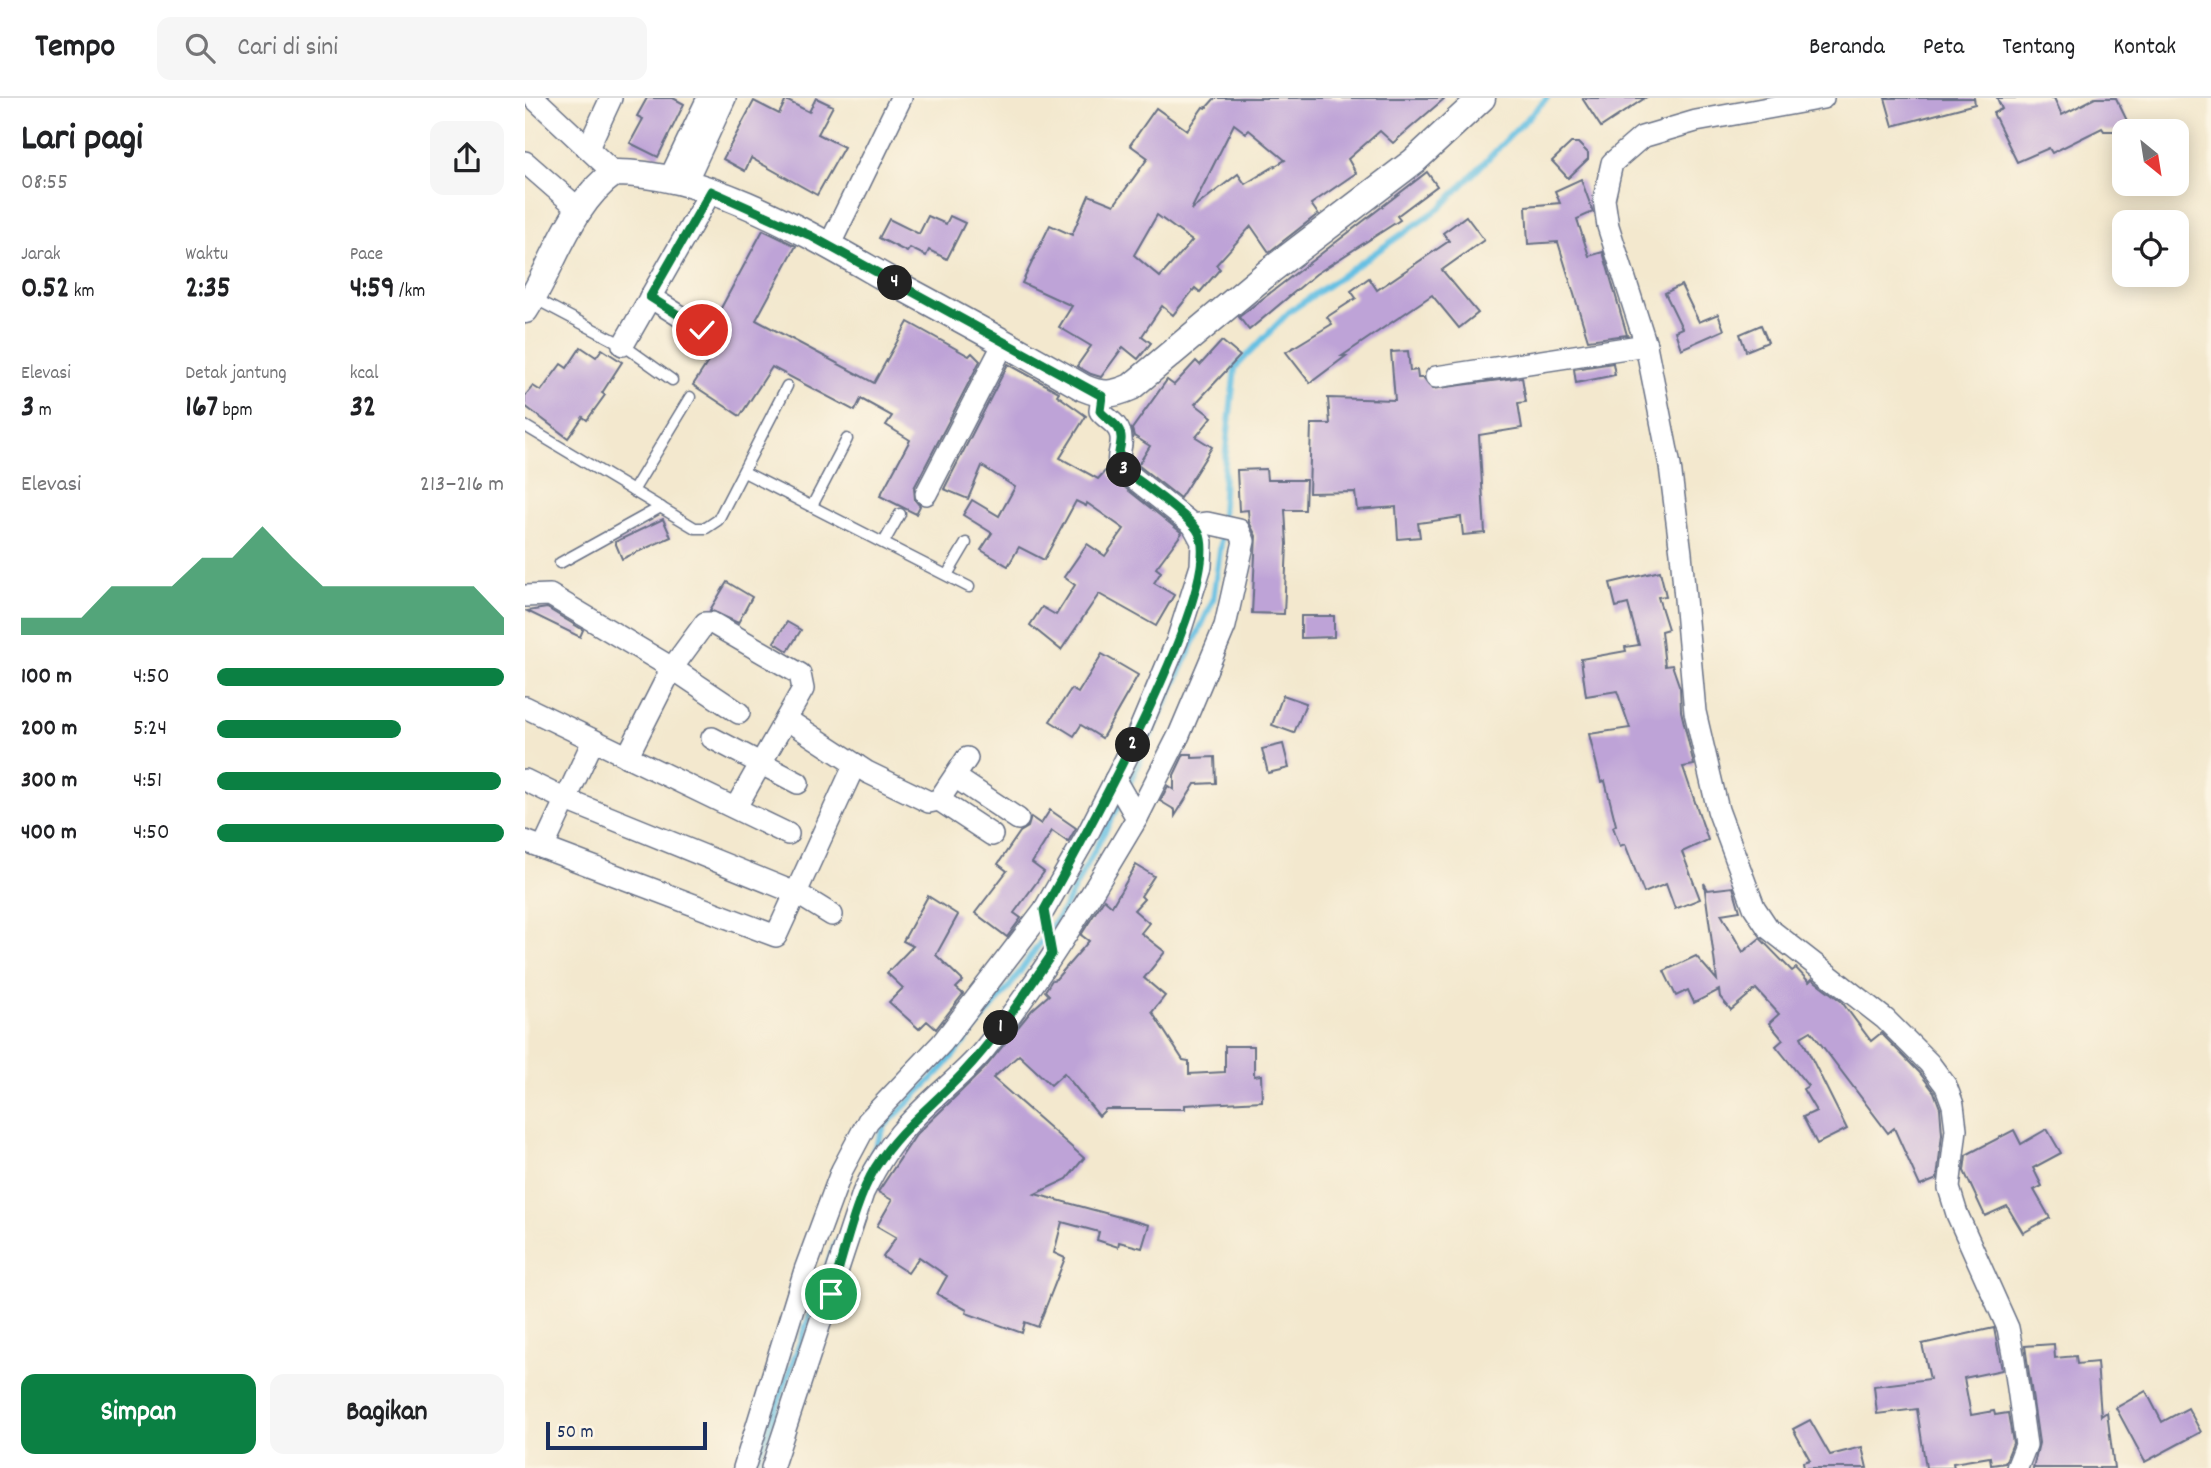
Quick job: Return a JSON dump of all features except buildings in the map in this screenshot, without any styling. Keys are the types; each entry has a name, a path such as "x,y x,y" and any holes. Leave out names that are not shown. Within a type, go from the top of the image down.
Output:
{"street":[{"path":"534,98 614,173 677,182 711,191 829,246 1102,396 1131,387 1271,270 1414,161 1482,98"},
{"path":"588,148 611,98"},
{"path":"677,182 708,98"},
{"path":"677,182 725,98"},
{"path":"829,246 901,98"},
{"path":"1823,98 1666,129 1632,144 1612,163 1604,199 1608,226 1646,345 1670,466 1681,552 1695,712 1719,810 1753,907 1768,928 1885,1019 1929,1063 1946,1086 1953,1105 1955,1129 1949,1188 1957,1214 2008,1328 2014,1360 2026,1445 2017,1468"},
{"path":"525,162 580,209"},
{"path":"529,304 580,209 595,189 614,173"},
{"path":"623,345 711,191"},
{"path":"650,297 702,330"},
{"path":"926,494 1004,343"},
{"path":"1436,377 1646,345"},
{"path":"744,1468 805,1270 842,1170 869,1121 942,1042 1045,916 1117,783 1172,653 1192,597 1201,566 1202,542 1193,525 1121,468 1117,459 1122,439 1120,429 1100,411 1102,396"},
{"path":"772,1468 863,1193 874,1170 914,1117 960,1076 983,1050 1135,816 1179,735 1224,626 1244,541 1238,530 1216,524 1193,525"},
{"path":"525,596 550,595 672,668 739,713"},
{"path":"627,757 672,668 705,623 712,623 800,674 803,689 736,807"},
{"path":"525,707 788,834"},
{"path":"786,719 855,764 929,802 939,800 992,835"},
{"path":"712,738 798,783"},
{"path":"593,741 564,799 534,844 776,936 798,894 825,826 855,764"},
{"path":"939,800 967,758"},
{"path":"955,776 1018,819"},
{"path":"525,780 564,799 798,894 832,915"},
{"path":"1117,783 1135,816"},
{"path":"1045,916 1051,948"}],"lane":[{"path":"529,304 623,345 672,380"},
{"path":"525,426 695,528 706,527 718,520 787,386"},
{"path":"633,491 690,397"},
{"path":"812,506 847,439"},
{"path":"744,472 969,587"},
{"path":"560,563 661,507"},
{"path":"884,542 899,514"},
{"path":"947,575 966,542"}],"waterway":[{"path":"1127,789 1213,600 1221,543 1224,469 1235,368 1289,312 1440,208 1547,98"},
{"path":"864,1170 885,1126 942,1069 1010,986 1063,910 1122,799"},
{"path":"758,1459 836,1242"}],"route":[{"path":"702,330 650,297 711,191 809,235 1102,396 1100,411 1120,429 1122,439 1118,464 1193,525 1202,542 1201,566 1192,597 1177,641 1134,743 1086,837 1044,910 1052,954 983,1050 960,1076 914,1117 874,1170 863,1193 831,1294"}]}
